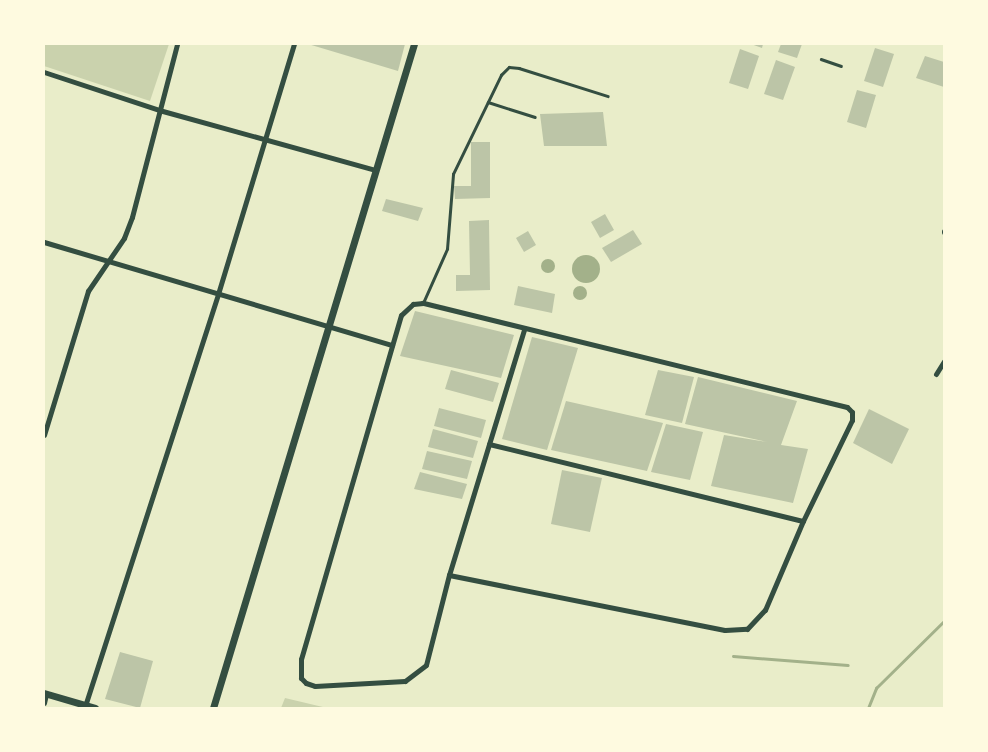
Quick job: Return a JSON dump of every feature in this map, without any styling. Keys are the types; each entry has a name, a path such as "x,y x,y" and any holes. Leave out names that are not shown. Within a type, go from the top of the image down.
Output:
{"main road":[{"path":"213,708 330,328 414,44"},
{"path":"45,694 95,708"}],"street":[{"path":"44,435 88,291 106,260 124,238 132,217 177,44"},
{"path":"85,706 218,294 294,44"},
{"path":"44,72 159,110 376,170"},
{"path":"44,242 392,345"},
{"path":"449,575 724,630 747,629 756,622 765,610 803,522 852,420 852,412 847,407 423,303 413,304 401,316 392,345 301,659 300,678 314,686 405,682 426,665 449,575 524,329"},
{"path":"936,374 944,361"},
{"path":"489,444 803,522"},
{"path":"44,703 45,694"}],"lane":[{"path":"821,59 840,66"},
{"path":"423,303 447,249 453,174 501,75 509,66 608,96"},
{"path":"488,102 535,117"}],"shaded area":[{"path":"44,44 169,44 150,101 44,66"},
{"path":"586,255 596,259 600,269 596,279 586,283 576,279 572,269 576,259"},
{"path":"548,259 553,261 555,266 553,271 548,273 543,271 541,266 543,261"},
{"path":"580,286 585,288 587,293 585,298 580,300 575,298 573,293 575,288"},
{"path":"285,698 327,708 281,708"}],"building":[{"path":"308,44 405,44 398,71"},
{"path":"751,44 763,44 762,48"},
{"path":"781,44 802,44 797,58 778,52"},
{"path":"875,48 894,54 883,87 864,81"},
{"path":"740,49 759,56 748,89 729,83"},
{"path":"925,56 944,62 944,87 916,78"},
{"path":"776,60 795,67 783,100 764,94"},
{"path":"857,90 876,95 866,128 847,122"},
{"path":"603,112 607,146 544,146 540,114"},
{"path":"471,142 490,142 490,198 455,199 454,186 471,186"},
{"path":"386,199 423,208 418,221 382,211"},
{"path":"605,214 614,230 600,238 591,222"},
{"path":"489,220 490,290 456,291 456,275 470,275 469,221"},
{"path":"633,230 642,244 611,262 602,248"},
{"path":"528,231 536,245 524,252 516,238"},
{"path":"518,286 555,294 552,313 514,305"},
{"path":"415,311 514,335 501,378 400,356"},
{"path":"532,337 578,348 547,450 502,439"},
{"path":"451,370 499,383 493,402 445,389"},
{"path":"658,370 694,377 682,423 645,415"},
{"path":"698,377 797,401 781,445 808,449 793,503 711,486 724,435 767,442 685,424"},
{"path":"566,401 663,423 647,471 551,450"},
{"path":"439,408 486,420 481,438 434,426"},
{"path":"869,409 909,429 892,464 853,443"},
{"path":"666,424 703,432 690,480 651,472"},
{"path":"433,429 478,441 473,458 428,447"},
{"path":"427,451 472,461 467,479 422,469"},
{"path":"562,470 602,478 590,532 551,524"},
{"path":"420,472 467,484 462,499 414,489"},
{"path":"120,652 153,661 140,708 105,699"}],"waterway":[{"path":"868,708 876,688 944,621"},
{"path":"733,656 848,665"}]}
